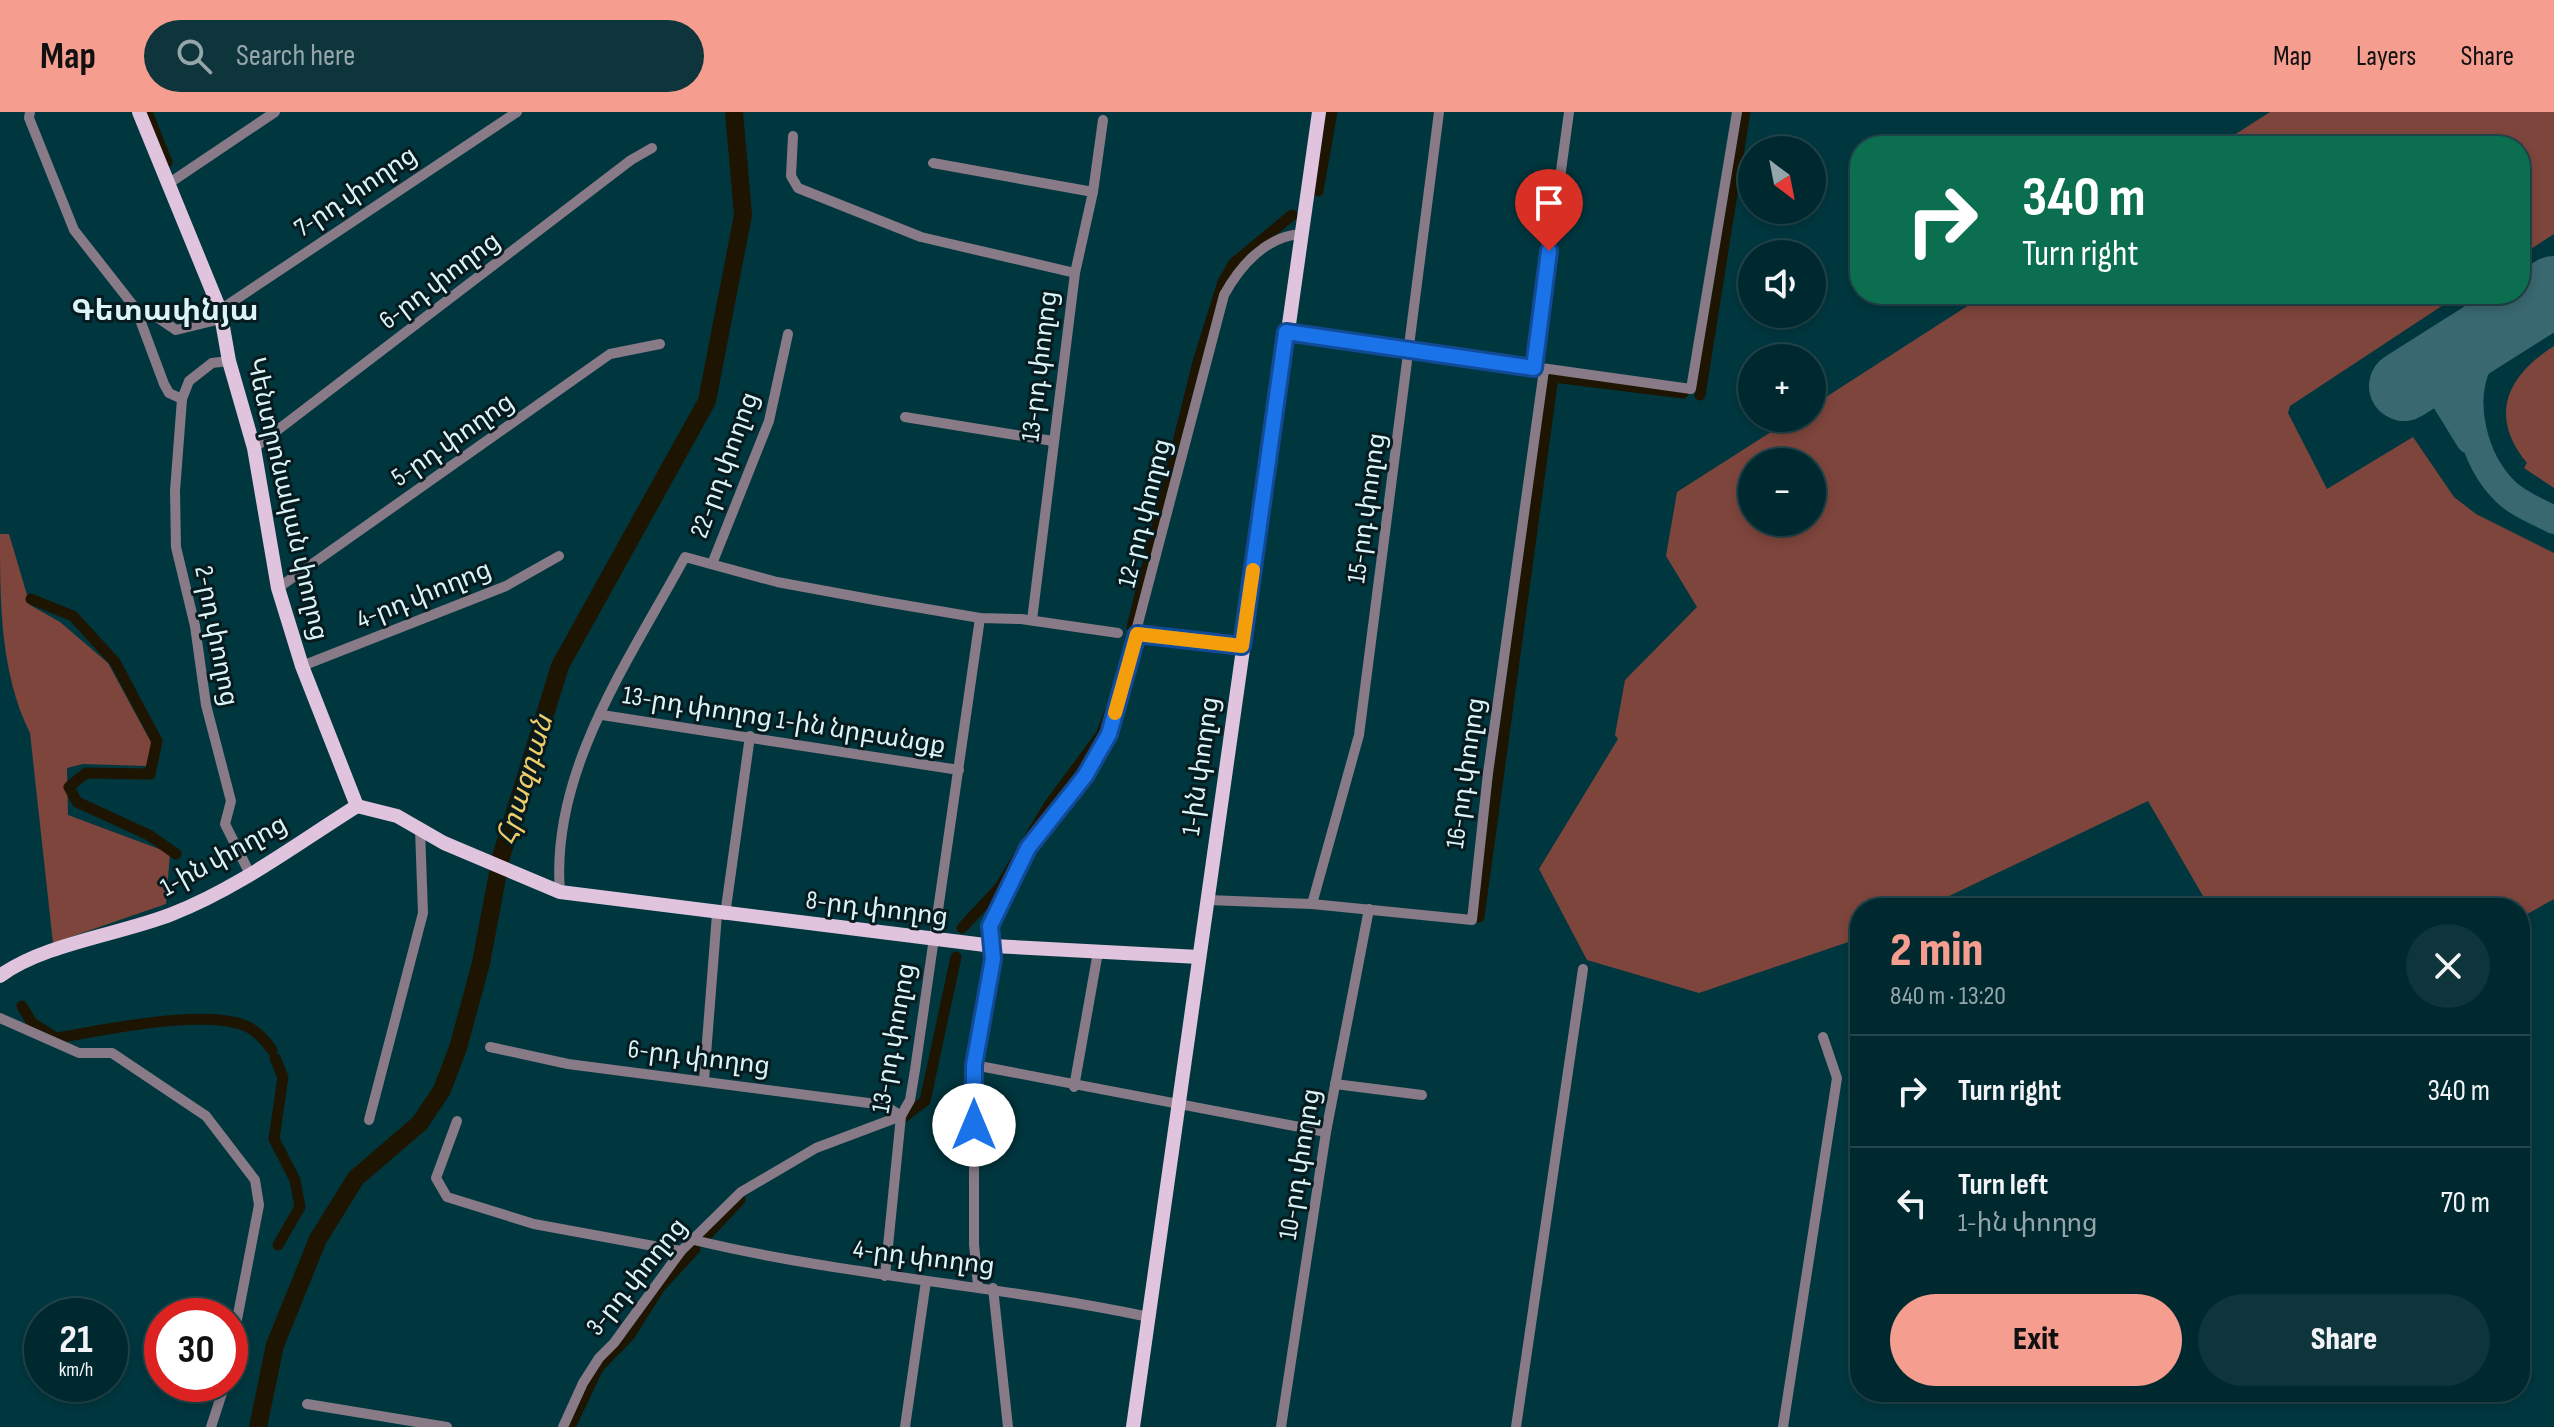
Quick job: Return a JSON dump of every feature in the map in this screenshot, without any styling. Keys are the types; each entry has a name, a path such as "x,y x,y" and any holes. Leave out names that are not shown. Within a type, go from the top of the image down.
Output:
{"main road":[{"name":"Կենտրոնական փողոց","path":"139,112 221,314 229,361 254,448 278,588 302,666 357,806"},
{"name":"1-ին փողոց","path":"1133,1427 1319,112"},
{"name":"1-ին փողոց","path":"0,976 41,956 174,914 357,806"},
{"path":"357,806 397,816 420,829"},
{"name":"8-րդ փողոց","path":"420,829 444,843 556,890 721,915 933,940 1199,957"}],"street":[{"path":"30,112 29,118 74,230 137,313 169,393 182,399 189,381 212,363 229,361"},
{"path":"168,184 275,112"},
{"name":"7-րդ փողոց","path":"221,314 517,112"},
{"name":"15-րդ փողոց","path":"1312,904 1359,735 1439,112"},
{"name":"16-րդ փողոց","path":"1208,900 1312,904 1472,920 1569,112"},
{"path":"1286,332 1691,389 1737,112"},
{"name":"13-րդ փողոց","path":"1032,620 1075,273 1093,192 1103,120"},
{"path":"793,136 791,176 798,188 921,237 1075,273"},
{"name":"6-րդ փողոց","path":"254,448 631,160 652,148"},
{"path":"933,163 1093,192"},
{"name":"12-րդ փողոց","path":"978,1286 974,1244 974,1065 993,946 990,926 1009,881 1028,848 1085,776 1109,734 1224,295 1235,275 1252,257 1271,243 1301,234"},
{"path":"137,313 154,315 176,330 221,314"},
{"name":"22-րդ փողոց","path":"712,564 769,421 788,334"},
{"name":"5-րդ փողոց","path":"278,588 610,354 660,344"},
{"name":"2-րդ փողոց","path":"182,399 175,491 176,547 195,626 206,705 231,801 225,824 249,872"},
{"path":"905,417 1053,441"},
{"name":"4-րդ փողոց","path":"302,666 506,586 559,556"},
{"path":"556,890 564,810 602,715 685,557 777,582 980,618 1032,620 1118,633"},
{"name":"13-րդ փողոց","path":"885,1276 901,1116 910,1100 980,618"},
{"path":"1137,634 1242,646"},
{"name":"13-րդ փողոց 1-ին նրբանցք","path":"602,715 959,770"},
{"path":"704,1080 721,915 750,736"},
{"path":"369,1120 423,913 420,829"},
{"name":"10-րդ փողոց","path":"1281,1427 1326,1132 1369,909"},
{"path":"1074,1087 1098,952"},
{"path":"1516,1427 1583,969"},
{"path":"0,1018 79,1053 112,1053 206,1116 255,1180 259,1205 241,1298"},
{"path":"1783,1427 1837,1078 1823,1037"},
{"name":"6-րդ փողոց","path":"490,1047 568,1064 884,1105 901,1116"},
{"path":"974,1065 1074,1087 1326,1132"},
{"path":"1335,1084 1422,1095"},
{"name":"3-րդ փողոց","path":"563,1427 583,1383 599,1358 614,1343 681,1251 741,1192 816,1148 901,1116"},
{"path":"457,1121 436,1178 447,1197 534,1224 681,1251"},
{"name":"4-րդ փողոց","path":"694,1240 774,1259 993,1288 1149,1317"},
{"path":"905,1427 926,1281"},
{"path":"993,1288 1008,1427"},
{"path":"211,1427 219,1402"},
{"path":"307,1404 447,1427"}],"shaded area":[{"path":"2270,112 2554,112 2554,234 2530,250 2530,136 2233,136"},
{"path":"1970,304 2445,304 2290,406 2288,413 2327,489 2413,437 2454,497 2476,514 2554,553 2554,899 2530,912 2530,898 2204,898 2148,801 1945,898 1850,898 1850,941 1699,993 1587,960 1539,869 1618,739 1615,735 1625,680 1697,607 1666,556 1677,492 1738,453 1738,536 1826,536 1826,448 1746,448 1771,432 1826,432 1826,397"},
{"path":"2554,346 2554,488 2524,468 2527,463 2515,446 2506,413 2508,398 2524,370"},
{"path":"0,534 9,534 30,605 60,622 108,663 153,746 146,766 83,764 67,768 68,815 170,853 166,904 53,943 30,733 20,710 7,661 0,585"}],"waterway":[{"path":"147,112 167,162"},
{"name":"Հրազդան","path":"258,1427 275,1345 318,1239 356,1178 420,1123 442,1090 458,1048 481,963 501,857 560,666 707,401 743,215 734,112"},
{"path":"1318,191 1332,112"},
{"path":"1700,395 1745,112"},
{"path":"1132,627 1198,362 1223,282 1234,263 1292,215"},
{"path":"1479,917 1553,377 1683,393"},
{"path":"31,599 73,616 115,662 157,741 150,774 86,773 69,787 77,802 149,835 176,854"},
{"path":"962,928 1000,887 1049,805 1101,735 1110,712"},
{"path":"904,1117 925,1101 956,957"},
{"path":"22,1006 32,1023 56,1038 155,1022 210,1019 250,1028 272,1050"},
{"path":"275,1058 283,1077 274,1139 295,1180 300,1207 278,1245"},
{"path":"705,1237 740,1200"},
{"path":"570,1427 598,1368 629,1336 660,1287 695,1249"}],"taxiway":[{"path":"2513,317 2483,355 2473,377 2470,394 2473,430 2485,464 2506,492 2554,520"},
{"path":"2428,372 2470,440"}],"runway":[{"path":"2404,386 2554,291"}],"slow traffic":[{"path":"1115,713 1137,634 1242,646 1253,570"}],"district":[{"name":"Գետափնյա","path":"165,311"}],"route":[{"path":"974,1125 974,1065 993,959 990,926 1009,881 1028,848 1085,776 1109,734 1137,634 1242,646 1286,332 1534,368 1549,251"}]}
